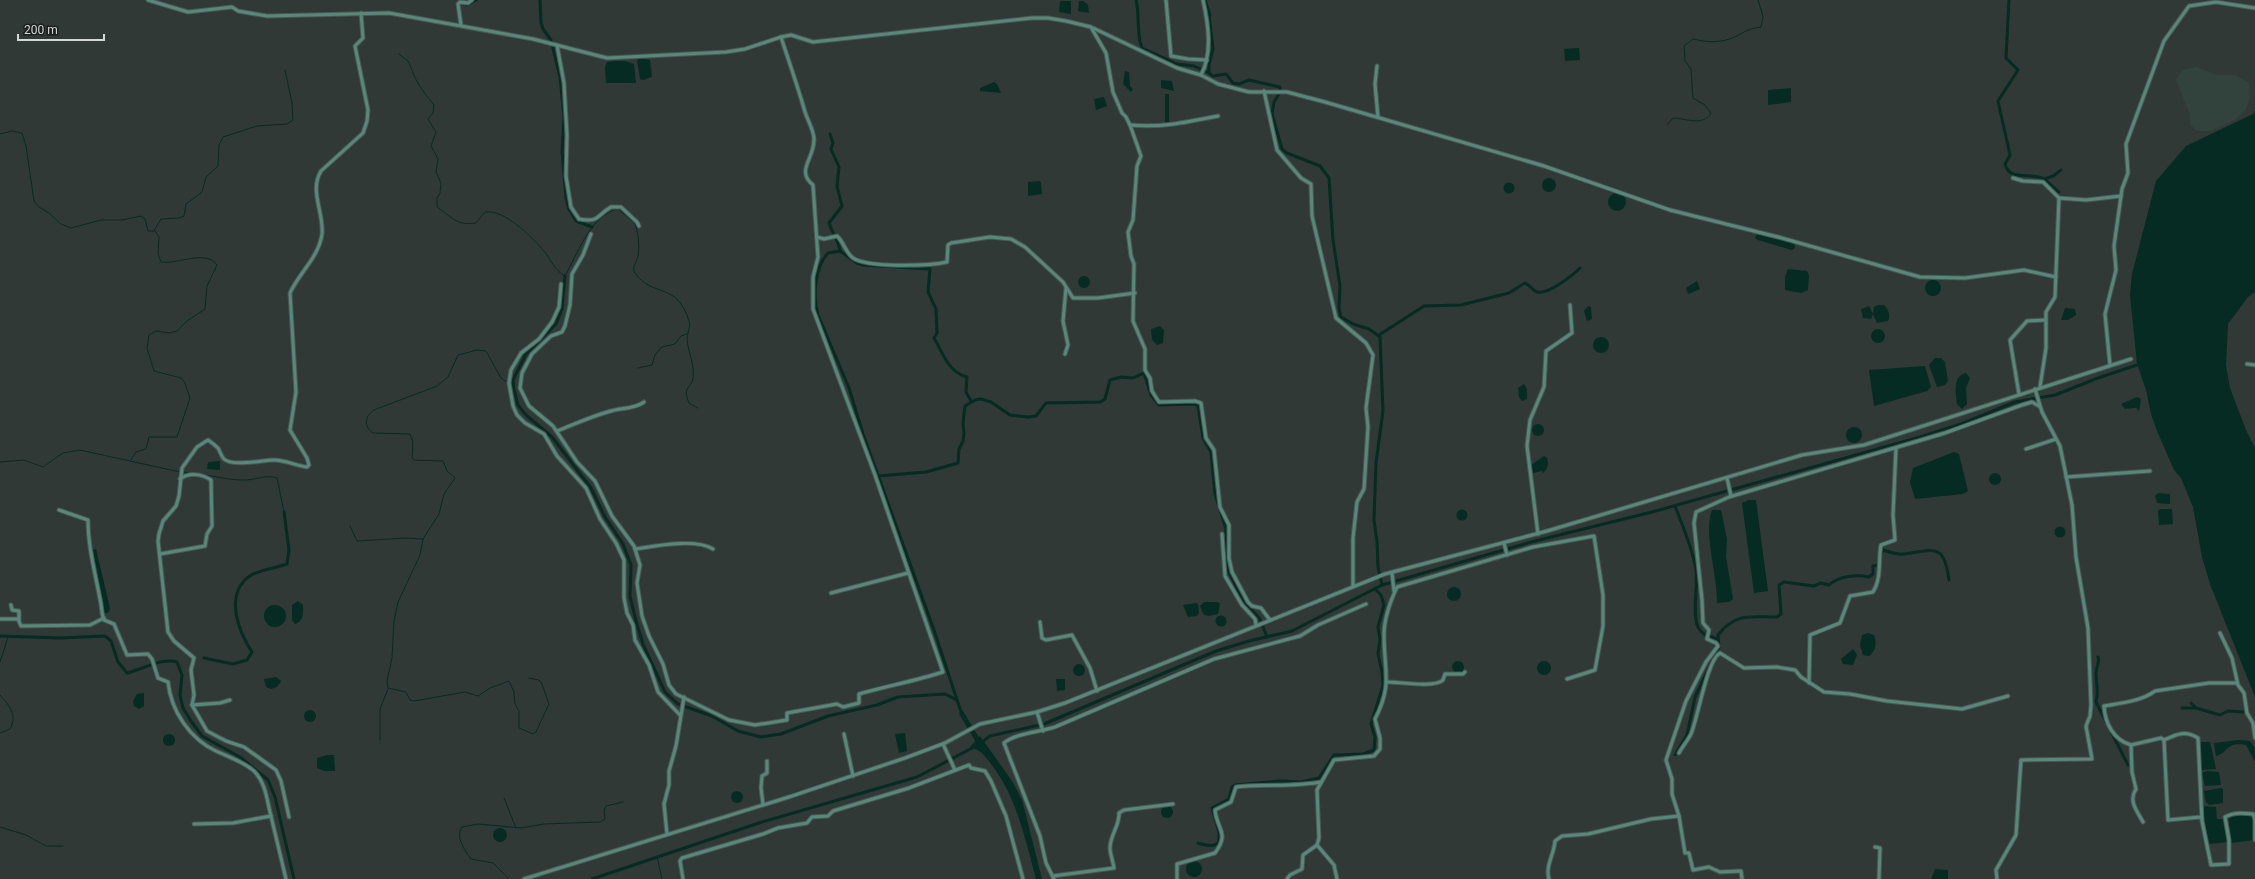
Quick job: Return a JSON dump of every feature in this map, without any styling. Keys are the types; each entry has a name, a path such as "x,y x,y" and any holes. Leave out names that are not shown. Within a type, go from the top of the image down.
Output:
{"street":[{"path":"148,0 188,12 232,7 238,11 267,16 389,12 555,44 604,57 632,58 726,52 745,49 781,36 791,35 813,42 1032,18 1048,18 1091,27 1177,68 1201,75 1218,84 1249,92 1273,90 1287,92 1378,117 1544,166 1670,210 1778,237 1920,277 1965,278 2024,270 2056,277"},
{"path":"461,25 458,4 460,2 468,3 472,0"},
{"path":"1166,0 1171,56 1207,60"},
{"path":"1201,75 1207,60 1208,25 1203,0"},
{"path":"2110,365 2105,314 2116,270 2114,246 2121,196 2128,173 2126,144 2164,41 2189,6 2216,2 2255,8"},
{"path":"290,818 281,781 276,770 244,747 226,741 207,731 192,705 194,695 191,670 194,658 174,641 168,632 158,541 160,528 176,506 179,496 182,468 197,447 208,440 217,448 224,459 230,461 239,463 275,460 289,462 300,466 307,467 309,465 308,458 290,430 296,392 290,293 297,278 314,256 322,233 315,187 317,177 321,171 363,133 367,121 368,110 355,46 363,38 361,13"},
{"path":"1091,27 1098,36 1106,53 1113,92 1122,113 1130,125 1141,156 1138,166 1133,220 1128,232 1131,256 1134,264 1135,293 1133,321 1145,349 1145,370 1150,378 1152,391 1159,402 1195,401 1201,403 1206,438 1214,450 1220,507 1229,525 1229,558 1232,572 1248,602 1252,606 1261,608 1270,620"},
{"path":"591,234 583,255 572,274 570,306 565,326 562,332 551,336 532,354 524,367 521,379 522,394 529,406 557,431 574,459 595,481 612,516 635,549 640,565 637,583 639,597 649,636 663,664 670,688 684,697 729,720 755,725 787,720 787,713 837,704 843,707 859,703 859,694 887,686 909,683 943,672 848,401 814,314 813,277 818,257 817,237 813,185 805,179 804,172 811,156 814,138 781,36"},
{"path":"555,44 564,83 567,135 566,170 571,207 579,219 588,220 600,218 611,207 621,207 635,220 639,226"},
{"path":"1377,66 1375,84 1378,117"},
{"path":"1264,91 1277,150 1302,178 1311,184 1312,216 1336,318 1366,343 1373,354 1366,408 1368,427 1364,460 1364,489 1357,502 1353,538 1353,586"},
{"path":"1130,125 1147,127 1173,125 1218,116"},
{"path":"2013,178 2023,181 2043,182 2059,198 2086,200 2121,196"},
{"path":"2040,387 2046,348 2046,312 2055,297 2059,198"},
{"path":"817,237 824,238 837,236 850,254 865,263 921,266 947,262 948,245 951,243 979,240 990,237 1011,239 1025,247 1063,282 1073,298 1098,298 1135,293"},
{"path":"561,284 559,307 552,322 539,339 521,353 511,370 509,383 513,406 517,415 525,423 544,434 557,456 590,493 600,519 612,536 624,560 622,581 625,606 633,625 639,649 649,665 658,692 680,715"},
{"path":"1065,354 1068,345 1064,321 1066,288"},
{"path":"1538,534 1534,488 1528,458 1530,420 1544,387 1546,351 1572,333 1570,305"},
{"path":"2019,394 2010,340 2027,321 2045,320"},
{"path":"524,879 853,776 943,744 980,724 1037,712 1097,691 1256,625 1385,574 1538,534 1802,455 1864,445 2040,387 2131,359"},
{"path":"2247,364 2255,365"},
{"path":"1997,879 1996,870 2016,835 2021,760 2092,759 2086,726 2090,716 2091,704 2088,628 2066,477 2060,446 2039,406 2035,389"},
{"path":"557,431 589,418 611,411 636,406 644,402"},
{"path":"1742,879 1741,871 1720,872 1709,867 1693,870 1692,859 1689,853 1686,853 1684,845 1679,816 1672,794 1672,779 1666,760 1686,701 1718,644 1707,639 1709,630 1703,622 1694,518 1698,510 1731,496 1838,463 1896,448 2027,403 2032,402 2039,406"},
{"path":"2026,449 2056,439"},
{"path":"1809,683 1810,635 1840,623 1850,596 1873,592 1880,568 1878,561 1881,545 1895,540 1893,515 1896,448"},
{"path":"2066,477 2123,471 2150,471"},
{"path":"160,554 204,546 207,534 212,526 210,480 205,476 193,474 180,479"},
{"path":"1727,478 1731,496"},
{"path":"59,510 88,520 89,550 104,618 114,624 127,655 148,654 152,659 158,678 168,682 172,705 195,737 201,743 231,756 254,772 266,791 286,879"},
{"path":"1222,534 1224,576 1242,606 1255,619 1256,625"},
{"path":"1287,879 1290,875 1302,869 1302,855 1317,845 1319,838 1317,794 1321,782 1336,759 1365,757 1378,752 1381,743 1375,719 1382,706 1387,682 1384,634 1396,587 1539,546 1594,536 1603,595 1603,626 1595,670 1567,679"},
{"path":"1504,543 1507,555"},
{"path":"635,549 675,544 701,544 713,549"},
{"path":"831,593 908,573"},
{"path":"1392,573 1394,594"},
{"path":"1173,804 1124,810 1119,813 1120,821 1115,829 1110,847 1114,868 1054,878 1046,863 1040,836 1004,743 1015,737 1043,731 1214,659 1300,636 1318,625 1366,604"},
{"path":"11,605 12,610 19,611 21,626 90,625 104,618"},
{"path":"0,619 19,620"},
{"path":"1040,622 1042,638 1046,640 1072,634 1090,668 1097,691"},
{"path":"2220,633 2232,658 2237,682 2244,693 2247,712 2253,723 2255,738"},
{"path":"1679,753 1691,734 1710,670 1719,653 1723,653 1744,668 1777,667 1795,670 1809,683 1824,692 1850,694 1887,701 1962,709 2008,696"},
{"path":"1387,682 1417,685 1438,683 1443,680 1445,674 1463,674 1465,672"},
{"path":"2237,682 2209,683 2155,691 2150,695 2134,700 2104,706 2107,720 2116,737 2121,742 2131,745 2161,738 2164,740 2184,733 2198,738 2201,817 2211,865 2229,864 2229,840 2225,817 2230,814 2253,814 2255,819 2255,840"},
{"path":"667,834 664,804 669,785 669,771 676,746 680,710 684,697"},
{"path":"192,705 220,703 230,700"},
{"path":"1037,712 1043,731"},
{"path":"844,734 853,776"},
{"path":"2164,740 2168,820 2201,817"},
{"path":"943,744 954,768"},
{"path":"2131,745 2132,772 2136,790 2132,796 2133,803 2144,822"},
{"path":"763,804 761,782 762,776 767,773 767,762"},
{"path":"683,879 680,861 682,858 763,834 778,828 807,823 812,817 828,816 833,811 909,788 954,768 969,765 971,768 985,771 991,781 1006,816 1023,879"},
{"path":"1177,879 1177,864 1216,853 1223,841 1223,835 1215,810 1231,802 1236,787 1285,784 1304,785 1321,782"},
{"path":"194,824 233,823 271,816"},
{"path":"1549,879 1548,868 1553,855 1555,842 1562,836 1588,834 1651,819 1679,816"},
{"path":"1317,845 1334,865 1337,879"},
{"path":"1875,847 1880,848 1879,879"}],"shaded area":[{"path":"1060,1 1071,1 1071,14 1059,12"},
{"path":"1079,1 1083,1 1088,5 1089,13 1078,11"},
{"path":"1579,48 1580,60 1565,61 1564,49"},
{"path":"639,58 650,60 652,77 643,80 640,79 637,61"},
{"path":"625,61 634,64 636,83 606,83 605,67 607,62"},
{"path":"2196,67 2217,75 2235,75 2249,83 2249,101 2246,109 2235,120 2211,131 2197,131 2190,124 2190,115 2176,80 2183,70"},
{"path":"1125,71 1129,72 1130,86 1133,89 1131,92 1123,84"},
{"path":"1161,80 1172,81 1174,91 1161,88"},
{"path":"994,82 997,84 1001,93 980,91 980,88"},
{"path":"1791,88 1791,102 1768,105 1768,90"},
{"path":"1165,94 1169,94 1169,123 1165,123"},
{"path":"1104,97 1107,106 1096,110 1094,99"},
{"path":"2255,110 2255,292 2248,297 2228,324 2226,365 2230,388 2246,430 2255,448 2255,697 2210,584 2202,557 2193,507 2181,478 2174,470 2151,414 2146,390 2137,364 2130,295 2132,274 2156,181 2186,146 2253,114"},
{"path":"1546,178 1552,178 1556,182 1556,188 1552,192 1546,192 1542,188 1542,182"},
{"path":"1028,182 1041,182 1042,194 1028,196"},
{"path":"1509,182 1513,184 1515,188 1513,192 1509,194 1505,192 1503,188 1505,184"},
{"path":"1613,193 1621,193 1626,198 1624,209 1621,211 1613,211 1608,206 1608,198"},
{"path":"1757,234 1794,243 1795,248 1792,250 1758,240 1755,238"},
{"path":"1788,269 1807,271 1809,275 1808,290 1801,293 1785,290 1785,277"},
{"path":"1082,276 1086,276 1090,282 1086,288 1082,288 1078,284 1078,280"},
{"path":"1933,280 1939,282 1941,288 1939,294 1933,296 1927,294 1925,288 1927,282"},
{"path":"1697,281 1700,289 1688,294 1686,288"},
{"path":"1884,305 1889,312 1888,321 1877,323 1873,314 1874,307"},
{"path":"1588,306 1591,307 1592,319 1587,321 1584,311"},
{"path":"1869,306 1873,314 1871,319 1863,318 1861,309"},
{"path":"2065,308 2075,309 2076,315 2068,320 2061,320"},
{"path":"1160,326 1164,330 1163,343 1157,345 1152,340 1151,329"},
{"path":"1878,329 1883,331 1885,336 1883,341 1878,343 1873,341 1871,336 1873,331"},
{"path":"1598,337 1604,337 1609,342 1607,351 1604,353 1598,353 1593,348 1593,342"},
{"path":"1935,358 1941,358 1945,362 1948,381 1945,385 1937,387 1929,365"},
{"path":"1925,366 1931,387 1927,391 1874,406 1869,370"},
{"path":"1966,373 1970,378 1966,388 1967,404 1962,409 1957,404 1956,386 1959,378"},
{"path":"1524,384 1527,389 1527,399 1522,401 1519,397 1518,388"},
{"path":"2137,397 2141,399 2139,411 2136,408 2125,409 2121,404"},
{"path":"1536,424 1540,424 1544,430 1540,436 1536,436 1532,432 1532,428"},
{"path":"1851,427 1857,427 1862,432 1860,441 1857,443 1851,443 1846,438 1846,432"},
{"path":"1954,452 1959,454 1968,491 1963,494 1915,499 1910,482 1913,468"},
{"path":"1544,456 1547,458 1548,466 1543,473 1542,471 1533,473 1531,465"},
{"path":"220,461 220,470 207,469 208,462"},
{"path":"1995,473 1999,475 2001,479 1999,483 1995,485 1991,483 1989,479 1991,475"},
{"path":"2158,493 2170,494 2170,504 2157,503 2155,496"},
{"path":"1749,500 1756,500 1768,591 1754,593 1742,503"},
{"path":"1462,509 1466,511 1468,515 1466,519 1462,521 1458,519 1456,515 1458,511"},
{"path":"2160,509 2172,509 2173,524 2159,525 2158,511"},
{"path":"1712,510 1721,510 1727,539 1726,557 1733,599 1729,602 1717,603 1717,592 1709,531"},
{"path":"2060,526 2064,528 2066,532 2064,536 2060,538 2056,536 2054,532 2056,528"},
{"path":"96,549 110,609 108,613 104,613 93,550"},
{"path":"1454,587 1459,589 1461,594 1459,599 1454,601 1449,599 1447,594 1449,589"},
{"path":"298,601 303,605 303,614 300,621 295,624 292,620 292,605"},
{"path":"1204,602 1218,602 1220,604 1218,614 1208,616 1203,614 1200,606"},
{"path":"1198,604 1199,613 1197,616 1188,617 1183,605"},
{"path":"275,605 279,606 285,612 285,620 279,626 275,627 271,626 265,620 264,616 265,612 271,606"},
{"path":"1221,615 1225,617 1227,621 1225,625 1221,627 1217,625 1215,621 1217,617"},
{"path":"1868,633 1874,635 1875,641 1875,647 1869,656 1863,655 1860,645 1862,635"},
{"path":"1853,649 1857,655 1853,665 1843,664 1841,659"},
{"path":"1456,661 1460,661 1464,667 1460,673 1456,673 1452,669 1452,665"},
{"path":"1544,661 1549,663 1551,668 1549,673 1544,675 1539,673 1537,668 1539,663"},
{"path":"1079,664 1083,666 1085,670 1083,674 1079,676 1075,674 1073,670 1075,666"},
{"path":"276,677 281,681 277,687 271,689 266,687 264,679"},
{"path":"1056,679 1065,679 1065,690 1057,691"},
{"path":"144,693 144,706 139,709 134,706 133,701 137,694"},
{"path":"308,710 312,710 316,716 312,722 308,722 304,718 304,714"},
{"path":"905,733 907,751 899,753 895,734"},
{"path":"169,734 173,736 175,740 173,744 169,746 165,744 163,740 165,736"},
{"path":"980,736 1012,781 1022,800 1042,879 1036,879 1014,804 1000,777 991,764 977,749 970,747"},
{"path":"2239,740 2250,741 2255,748 2255,762 2246,745 2239,744 2231,746 2220,755 2216,756 2214,743"},
{"path":"2199,742 2210,742 2216,769 2200,770"},
{"path":"327,755 334,755 335,771 324,771 317,768 317,758"},
{"path":"2207,771 2219,772 2221,785 2205,786 2202,773"},
{"path":"2221,788 2223,789 2223,803 2209,805 2206,802 2204,791"},
{"path":"735,791 739,791 743,797 739,803 735,803 731,799 731,795"},
{"path":"1165,806 1169,806 1173,812 1169,818 1165,818 1161,814 1161,810"},
{"path":"2202,806 2216,807 2217,819 2225,819 2228,842 2209,844"},
{"path":"2251,814 2253,820 2254,840 2231,843 2228,816"},
{"path":"500,828 505,830 507,835 505,840 500,842 495,840 493,835 495,830"},
{"path":"1194,861 1201,866 1202,869 1197,876 1194,877 1187,872 1186,869 1191,862"},
{"path":"1935,869 1948,870 1948,879 1931,879"}],"waterway":[{"path":"467,5 476,0"},
{"path":"540,0 541,23 543,29 551,40 560,77 564,117 562,152 566,198 569,209 576,221 592,227"},
{"path":"1136,0 1139,37 1142,48 1177,64 1194,66 1207,72"},
{"path":"1204,0 1209,15"},
{"path":"1667,125 1673,118 1699,121 1708,117 1711,113 1705,105 1693,98 1691,69 1685,61 1684,46 1693,39 1710,42 1721,41 1761,27 1763,16 1758,0"},
{"path":"2009,0 2006,58 2018,70 1998,101 2010,155 2005,164 2008,170 2012,173 2022,176 2039,177 2046,180 2059,192"},
{"path":"1209,15 1213,49 1209,64 1209,73 1213,76 1226,74 1233,83 1239,84 1249,80 1280,87 1279,94 1274,102 1272,114 1282,149 1287,153 1320,166 1329,178 1333,240 1340,286 1339,308 1341,317 1353,324 1369,329 1380,337 1383,411 1376,463 1374,520 1378,567 1382,585"},
{"path":"399,54 409,62 419,85 434,105 433,113 428,119 436,132 431,146 438,159 436,172 441,183 440,193 437,198 437,207 455,220 469,224 476,223 485,212 492,212 509,219 538,244 558,271 565,276 586,236 608,212 618,209 635,223 639,248 634,267 635,273 642,281 664,291 678,300 684,308 689,321 690,326 687,339 692,363 693,378 686,393 689,403 698,408"},
{"path":"0,134 12,131 22,133 26,146 34,201 39,207 49,213 61,224 71,228 101,220 122,220 141,216 145,219 148,231 154,231 161,219 179,218 184,216 186,204 202,192 206,177 218,166 219,145 223,137 257,126 287,124 293,120 292,103 285,70"},
{"path":"830,134 833,143 831,149 839,167 837,186 842,206 829,223 840,251"},
{"path":"2044,179 2053,176 2061,170"},
{"path":"131,460 136,452 146,449 149,437 177,437 190,398 185,383 181,378 154,371 147,348 149,335 156,331 169,333 177,331 187,321 205,309 207,286 217,265 212,260 206,258 161,262 158,254 159,237 155,231"},
{"path":"957,700 934,630 863,434 849,388 818,315 815,300 817,274 823,259 828,253 840,251 857,263 863,265 930,269 928,292 936,309 937,333 934,338 943,356 955,371 960,375 967,377 966,392 971,401"},
{"path":"1379,335 1424,306 1461,305 1509,293 1525,283 1535,291 1542,292 1554,288 1580,268"},
{"path":"565,276 562,309 556,324 526,354 513,380 514,389 518,405 526,415 552,437 591,488 605,517 623,544 631,565 630,596 636,621 643,644 665,692 678,704 712,716 738,731 761,737 781,734 828,716 877,705 898,697 945,694 957,700 962,714"},
{"path":"638,368 652,365 655,355 662,347 675,344 681,336 687,334"},
{"path":"508,383 501,378 486,351 477,350 458,355 448,377 437,386 374,410 371,412 366,421 368,427 373,433 410,434 413,442 412,458 414,460 443,461 447,471 455,478 444,494 439,514 423,539 420,555 398,602 394,621 392,658 387,681 388,688 406,692 410,700 414,701 465,692 478,696 490,688 509,681 514,692 515,704 519,711 519,728 533,734 536,732 549,704 542,684 539,680 529,678"},
{"path":"2095,379 2140,364"},
{"path":"878,476 926,472 958,463 959,449 963,441 964,433 963,423 965,406 975,400 981,399 991,402 1010,415 1028,417 1036,416 1046,403 1100,402 1105,399 1110,380 1121,377 1133,378 1144,373 1151,395 1159,405 1194,404 1198,406 1203,438 1211,452 1215,494 1226,529 1227,568 1243,600 1260,619 1267,637"},
{"path":"982,742 990,736 1044,724 1216,651 1249,641 1292,631 1382,585 1531,542 1652,512 1920,437 1961,424 2015,402 2055,395 2093,380"},
{"path":"0,462 24,460 43,467 63,453 80,450 180,472"},
{"path":"184,472 190,473"},
{"path":"203,475 236,480 268,477 277,478 284,512"},
{"path":"1675,506 1690,545 1696,570 1696,622 1702,632 1718,639"},
{"path":"204,658 233,664 247,660 252,652 247,645 239,627 235,607 236,598 239,589 248,577 258,572 287,564 289,550 284,512"},
{"path":"350,526 357,541 405,538 423,539"},
{"path":"1880,556 1883,550 1901,554 1930,550 1936,551 1944,559 1949,580"},
{"path":"1675,755 1687,735 1695,697 1719,647 1718,635 1731,622 1744,617 1777,617 1781,614 1779,585 1784,582 1814,586 1821,583 1829,585 1848,576 1869,577 1873,574 1873,566 1879,565"},
{"path":"1198,843 1214,845 1219,842 1219,832 1212,808 1229,799 1232,787 1235,785 1280,781 1301,782 1319,778 1334,755 1363,754 1374,750 1375,737 1371,724 1383,686 1378,654 1380,639 1378,627 1384,605 1381,595 1375,589"},
{"path":"0,636 60,638 105,636 111,641 118,662 127,673 159,662 177,662 182,675 180,695 183,708 202,736 240,757 268,780 275,797 294,879"},
{"path":"0,662 8,637"},
{"path":"2098,657 2099,661 2096,673 2096,702 2128,765"},
{"path":"380,740 380,709 388,689"},
{"path":"0,695 9,706 13,715 10,729 0,733"},
{"path":"2191,703 2196,708 2220,715 2228,711 2243,712"},
{"path":"2182,708 2196,708"},
{"path":"962,714 980,744"},
{"path":"592,879 762,822 917,777 976,746"},
{"path":"504,798 516,828"},
{"path":"508,878 493,863 471,859 460,840 460,831 462,827 478,824 521,828 544,824 600,822 605,819 604,810 606,806 623,802"},
{"path":"0,827 26,835 46,846 63,846"},
{"path":"657,856 662,879"}]}
